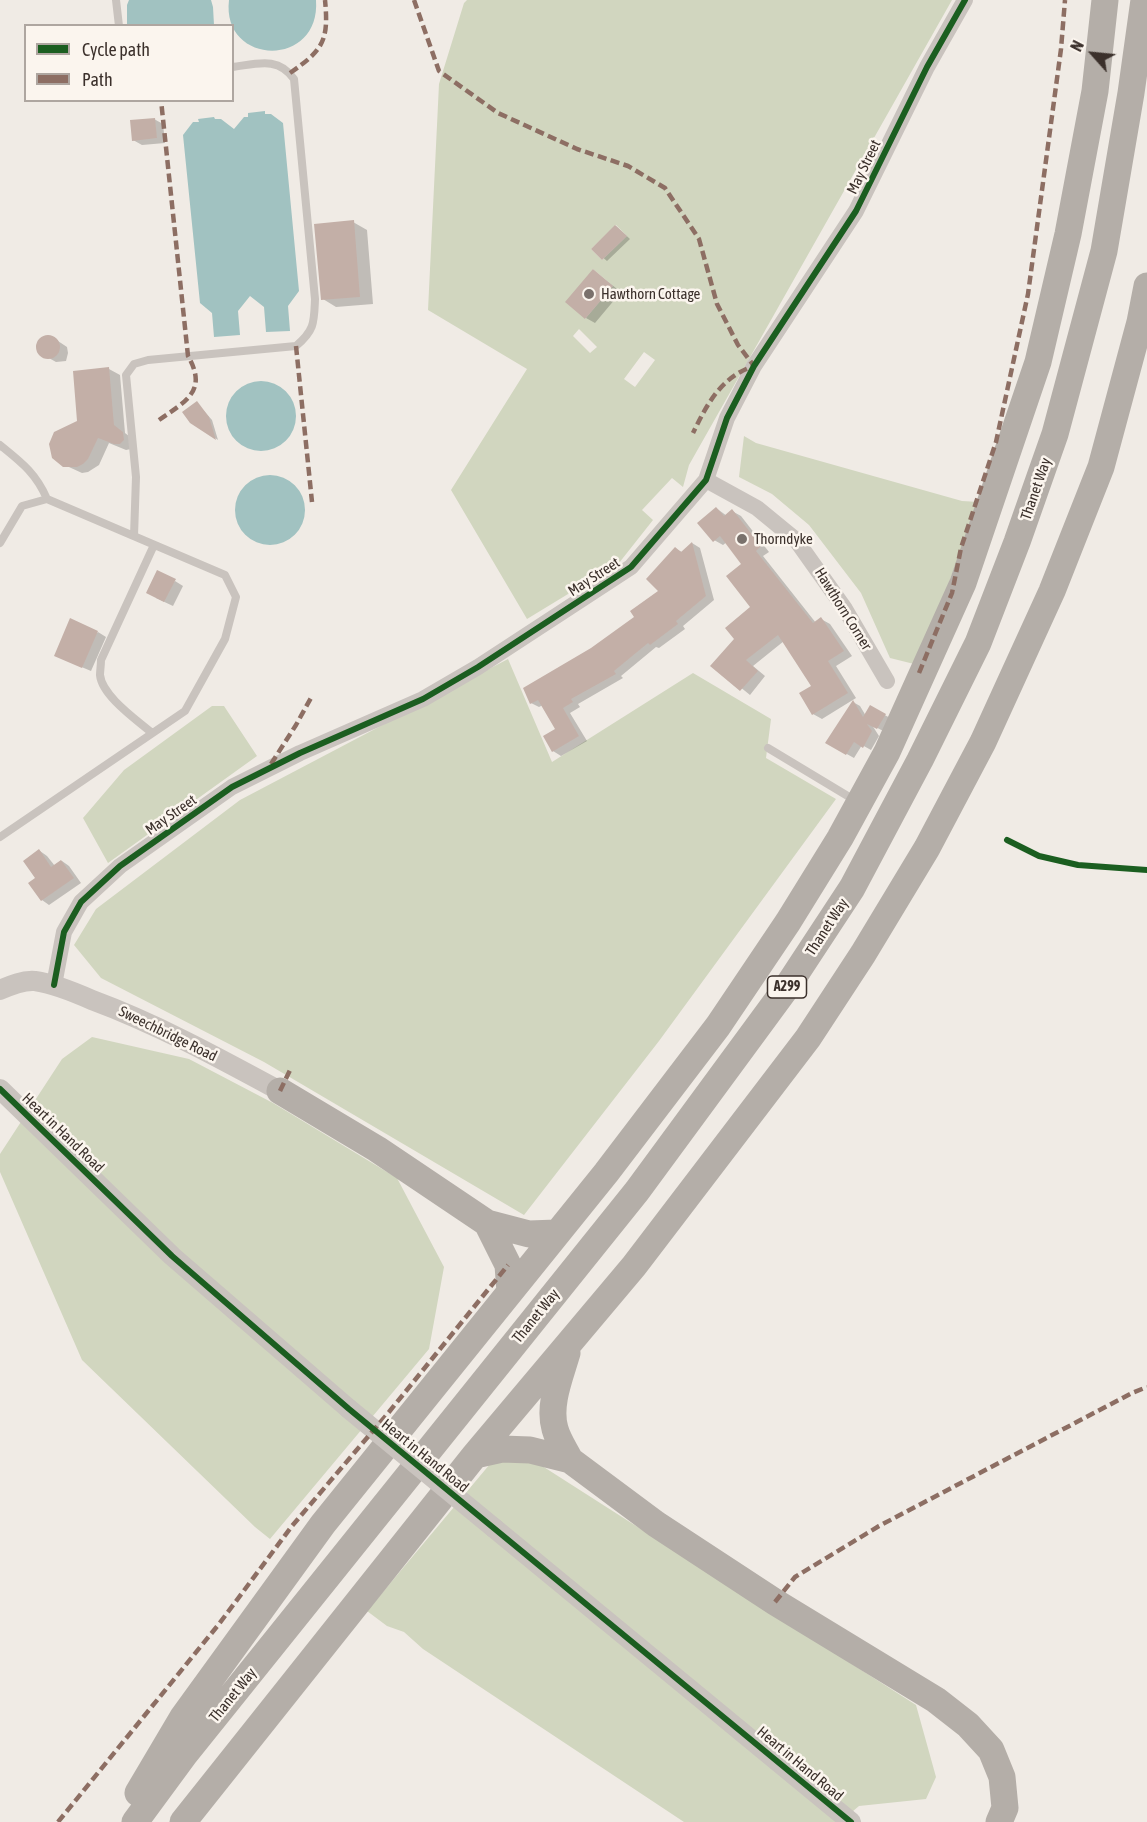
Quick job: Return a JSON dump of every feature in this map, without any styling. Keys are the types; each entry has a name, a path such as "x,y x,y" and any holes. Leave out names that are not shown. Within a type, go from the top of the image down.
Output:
{"highway":[{"path":"120,1822 183,1717 323,1524 606,1173 718,1026 788,922 859,802 905,713 963,583 1038,362 1068,234 1095,91 1105,0"},
{"name":"Thanet Way","path":"135,1822 200,1736 638,1191 787,987 852,888 920,760 978,643 1055,434 1104,251 1144,0"},
{"path":"183,1822 475,1455 634,1266 808,1038 863,954 927,848 983,742 1052,591 1097,478 1140,322 1147,286"},
{"path":"279,1091 377,1149 487,1224 529,1234 557,1233"},
{"path":"487,1224 508,1265 510,1292"},
{"path":"570,1460 555,1430 552,1411 557,1385 571,1341"},
{"path":"475,1455 502,1449 530,1450 570,1460 656,1524 775,1602 936,1700 968,1725 991,1750 1002,1777 1005,1808 999,1822"}],"street":[{"name":"May Street","path":"54,985 64,932 81,902 120,866 232,787 300,753 423,699 478,667 630,567 706,480 728,418 754,366 856,211 927,67 965,0"},
{"name":"Hawthorn Corner","path":"706,480 757,508 796,540 845,609 887,681"},
{"path":"0,990 13,984 33,981 54,985"},
{"name":"Sweechbridge Road","path":"54,985 119,1010 214,1055 279,1091"},
{"name":"Heart in Hand Road","path":"0,1089 172,1256 349,1409 850,1822"}],"lane":[{"path":"116,0 119,24"},
{"path":"134,536 136,477 126,375 134,364 148,360 296,346 308,336 313,326 315,298 294,79 286,68 276,64 234,67"},
{"path":"0,445 40,482 47,499"},
{"path":"0,543 22,506 47,499 225,575 236,597 225,639 184,711 0,837"},
{"path":"152,733 114,699 100,676 101,660 154,545"},
{"path":"768,748 859,802"}],"green space":[{"path":"467,0 952,0 689,465 683,487 672,478 642,510 653,520 619,563 527,619 451,490 527,369 428,310 439,84 464,3","holes":["616,225 627,236 602,260 591,249","593,269 613,286 585,319","579,329 597,347 590,353 573,336","644,352 655,360 635,387 624,379"]},
{"path":"744,436 756,443 962,501 979,502 918,665 890,658 861,593 809,525 772,494 739,477"},
{"path":"508,659 552,762 693,673 771,719 766,758 836,799 659,1041 524,1215 264,1062 101,978 74,945 96,909 240,800"},
{"path":"212,706 224,706 257,756 108,863 83,818 124,770"},
{"path":"92,1037 189,1059 273,1103 397,1178 444,1267 429,1349 270,1539 82,1360 0,1172 0,1154 62,1059"},
{"path":"495,1458 536,1462 916,1705 936,1777 926,1799 859,1806 840,1822 684,1822 423,1649 404,1632 387,1626 367,1611"}],"water":[{"path":"129,0 211,0 214,24 127,24"},
{"path":"229,0 316,0 313,23 303,38 289,48 271,51 254,47 240,38 231,22"},
{"path":"265,111 265,114 271,114 283,123 299,291 288,306 290,331 266,332 264,307 250,296 238,311 240,335 214,337 212,313 200,303 183,135 193,122 199,122 198,119 214,117 221,119 234,129 244,117 248,117 248,113"},
{"path":"268,381 281,387 290,396 294,402 296,416 294,430 286,441 275,449 254,451 236,441 228,430 226,409 236,391 247,383"},
{"path":"277,475 290,481 299,490 303,496 305,510 303,524 295,535 284,543 263,545 245,535 237,524 235,503 245,485 256,477"}],"building":[{"path":"155,118 157,138 132,141 130,120"},
{"path":"354,220 360,297 321,300 314,224"},
{"path":"615,225 627,236 602,260 591,249"},
{"name":"Hawthorn Cottage","path":"593,269 613,286 585,319 565,302"},
{"path":"48,335 53,336 59,342 59,352 53,358 48,359 43,358 37,352 36,347 37,342 43,336"},
{"path":"109,367 114,425 123,432 124,440 120,444 114,444 98,438 88,459 83,464 77,467 63,467 52,458 49,444 54,432 77,421 73,371"},
{"path":"197,401 209,417 216,440 190,423 182,412"},
{"path":"716,507 724,516 732,509 761,546 756,551 813,623 821,617 844,651 828,661 848,693 812,715 799,693 811,686 778,635 746,660 758,671 740,691 710,666 734,639 725,628 750,607 726,576 741,564 720,536 713,542 697,523"},
{"path":"692,542 706,596 676,621 678,624 650,645 648,643 614,671 616,674 571,699 573,702 563,708 579,736 552,752 543,736 555,729 538,700 530,704 523,688 591,648 634,617 630,611 658,591 646,579 675,547 681,552"},
{"path":"157,570 176,579 164,602 146,593"},
{"path":"70,618 98,631 82,668 54,656"},
{"path":"853,700 863,717 870,705 886,714 877,729 867,724 872,731 863,748 854,742 846,755 825,743"},
{"path":"39,849 51,867 61,860 74,878 41,901 28,883 35,878 23,861"}],"marked path":[{"path":"290,73 310,58 321,43 326,25 325,0"},
{"path":"414,0 439,71 498,113 577,149 628,166 665,188 699,239 717,304 738,345 754,366 742,371 724,384 710,402 693,433"},
{"path":"919,673 952,593 961,548 996,442 1028,294 1061,49 1065,0"},
{"path":"159,420 185,401 195,387 196,378 188,356 161,102"},
{"path":"296,346 312,502"},
{"path":"271,764 312,696"},
{"path":"280,1091 291,1068"},
{"path":"58,1822 219,1624 292,1526 389,1412 508,1265"},
{"path":"775,1602 795,1577 879,1526 1147,1387"}],"cycle path":[{"path":"54,985 64,932 81,902 120,866 232,787 300,753 423,699 478,667 631,567 706,480 727,418 754,366 856,211 927,67 965,0"},
{"path":"1007,840 1039,856 1078,865 1147,870"},
{"path":"0,1089 172,1256 349,1409 851,1822"}],"place":[{"name":"Hawthorn Cottage","path":"589,294"},
{"name":"Thorndyke","path":"742,539"}]}
